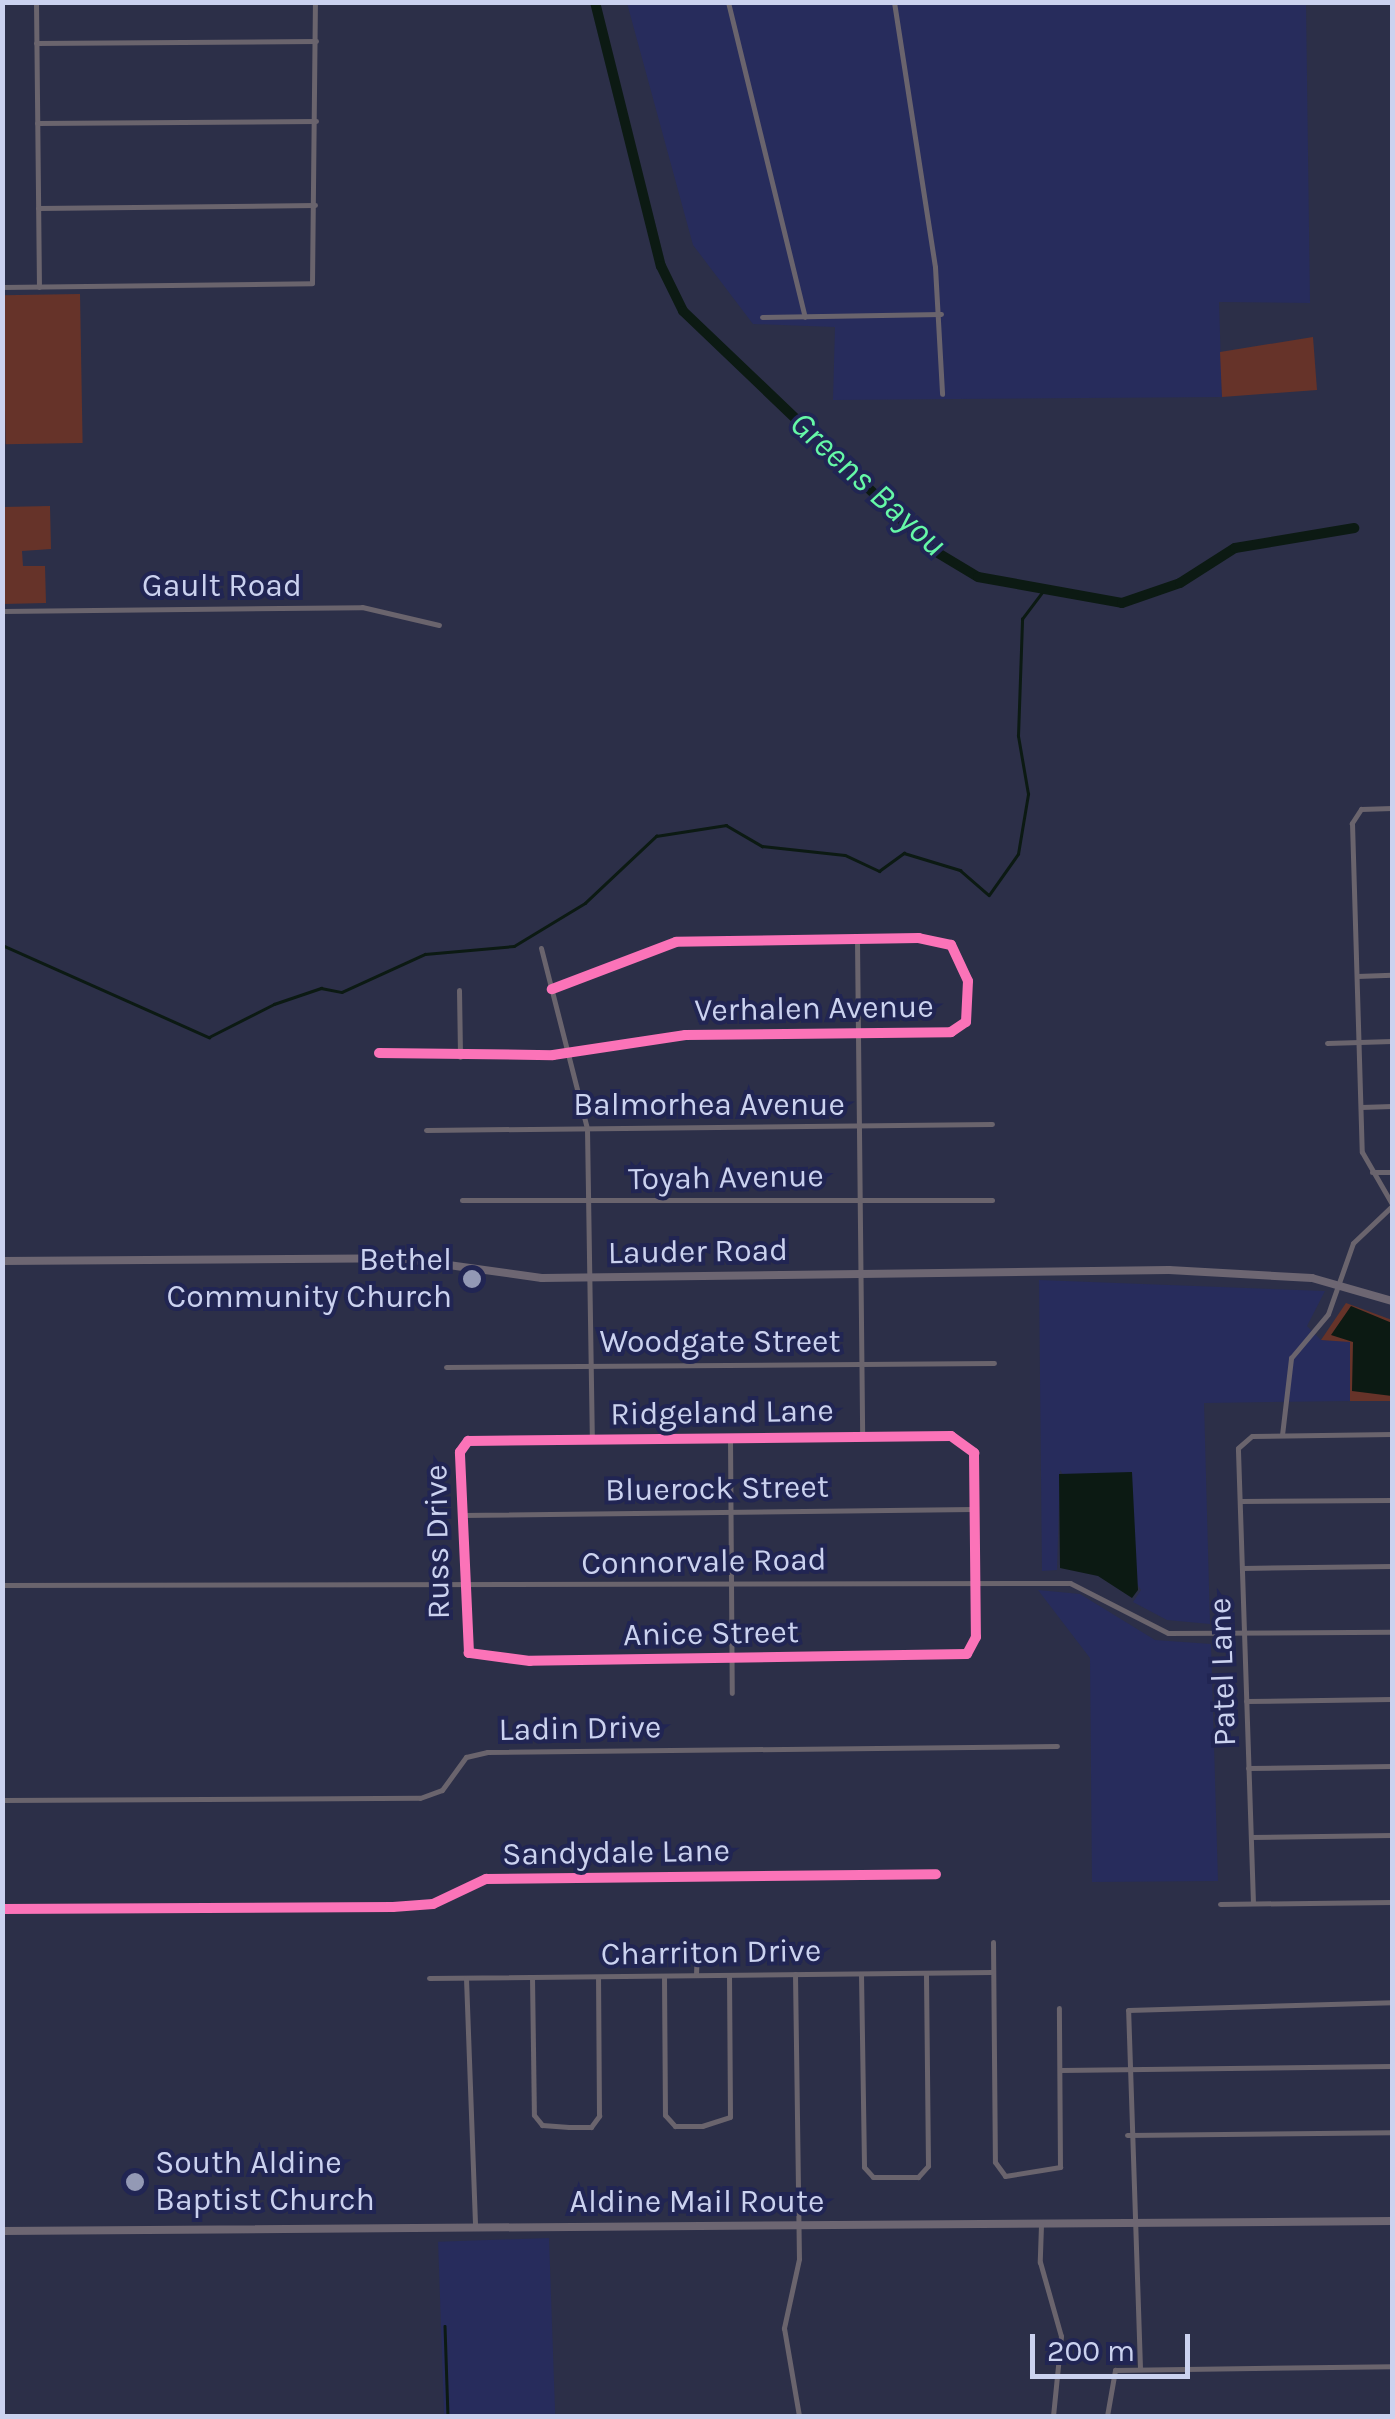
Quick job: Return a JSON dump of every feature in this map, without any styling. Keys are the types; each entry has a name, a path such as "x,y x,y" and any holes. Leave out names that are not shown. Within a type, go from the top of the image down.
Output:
{"main road":[{"name":"Lauder Road","path":"2,1262 398,1258 493,1276 589,1278 1169,1270 1339,1284 1392,1301"},
{"name":"Aldine Mail Route","path":"2,2231 1392,2221"}],"street":[{"path":"36,2 39,287"},
{"path":"2,287 305,286 318,271 315,2"},
{"path":"728,2 804,316"},
{"path":"894,2 940,314 942,394"},
{"path":"36,43 316,41"},
{"path":"37,124 316,121"},
{"path":"38,208 316,205"},
{"path":"762,317 940,314"},
{"name":"Gault Road","path":"2,611 362,608 440,625"},
{"path":"1392,808 1356,812 1361,1107 1372,1172 1392,1205 1353,1242 1339,1284 1286,1367 1282,1435 1392,1434"},
{"path":"552,989 676,942 857,940 862,1436"},
{"name":"Verhalen Avenue","path":"379,1054 573,1054 685,1034 951,1032 966,1022 968,981 951,946 857,940"},
{"path":"541,948 573,1054 588,1129 592,1439"},
{"path":"1357,976 1392,975"},
{"path":"459,990 460,1057"},
{"path":"1327,1042 1392,1040"},
{"path":"1361,1107 1392,1106"},
{"name":"Balmorhea Avenue","path":"426,1130 992,1124"},
{"path":"1372,1172 1392,1172"},
{"name":"Toyah Avenue","path":"462,1200 992,1200"},
{"name":"Woodgate Street","path":"446,1367 994,1363"},
{"name":"Patel Lane","path":"1252,1903 1240,1501 1243,1440 1282,1435"},
{"name":"Ridgeland Lane","path":"463,1444 951,1436 974,1454 974,1509"},
{"path":"730,1438 732,1694"},
{"name":"Russ Drive","path":"463,1444 461,1515 466,1639"},
{"path":"1240,1501 1392,1500"},
{"path":"974,1509 975,1582"},
{"name":"Bluerock Street","path":"461,1515 974,1509"},
{"path":"1242,1568 1392,1566"},
{"name":"Connorvale Road","path":"2,1585 464,1580 731,1585 1070,1583 1168,1633 1392,1632"},
{"name":"Anice Street","path":"466,1639 479,1660 732,1659 969,1652 975,1582"},
{"path":"1246,1701 1392,1700"},
{"name":"Ladin Drive","path":"2,1800 420,1798 442,1790 466,1757 487,1752 1057,1746"},
{"path":"1248,1768 1392,1766"},
{"path":"1251,1837 1392,1835"},
{"name":"Sandydale Lane","path":"2,1909 433,1904 486,1879 936,1874"},
{"path":"1220,1904 1392,1902"},
{"path":"993,1942 994,2162 1001,2174 1027,2176 1060,2167 1059,2008"},
{"path":"696,1976 697,1945"},
{"name":"Charriton Drive","path":"430,1978 992,1972"},
{"path":"861,1974 864,2167 896,2178 920,2177 928,2166 926,1973"},
{"path":"794,1974 798,2226 784,2328 799,2416"},
{"path":"664,1976 665,2115 675,2126 702,2126 730,2117 730,1975"},
{"path":"532,1977 534,2114 542,2125 592,2127 599,2116 598,1976"},
{"path":"466,1978 475,2228"},
{"path":"1140,2368 1138,2224 1127,2135 1131,2006 1392,2002"},
{"path":"1060,2070 1392,2066"},
{"path":"1127,2135 1392,2132"},
{"path":"1041,2224 1040,2262 1061,2336 1053,2416"},
{"path":"1107,2416 1107,2383 1115,2370 1392,2366"}],"shaded area":[{"path":"627,3 1306,3 1310,303 1219,302 1222,397 833,400 835,327 753,324 693,245"},
{"path":"80,294 83,443 6,444 3,295"},
{"path":"1313,337 1317,390 1222,397 1220,352"},
{"path":"50,506 51,549 22,551 23,566 45,566 46,603 3,604 3,507"},
{"path":"1039,1280 1325,1291 1307,1326 1321,1340 1350,1341 1350,1401 1204,1403 1210,1624 1167,1620 1133,1602 1141,1590 1060,1470 1057,1570 1042,1571"},
{"path":"1346,1303 1392,1320 1392,1401 1350,1401 1350,1342 1321,1340"},
{"path":"1351,1306 1392,1323 1392,1396 1352,1391 1353,1342 1331,1335"},
{"path":"1132,1472 1138,1590 1132,1598 1098,1576 1060,1568 1059,1474"},
{"path":"1038,1590 1080,1594 1155,1640 1211,1644 1218,1881 1092,1882 1090,1658"},
{"path":"549,2238 555,2416 444,2416 438,2242"}],"waterway":[{"name":"Greens Bayou","path":"595,2 661,266 683,311 933,550 978,577 1122,603 1180,583 1235,548 1354,528"},
{"path":"2,945 209,1037 274,1004 321,988 342,992 425,954 514,946 585,903 656,836 726,825 762,846 845,855 879,871 904,853 960,870 989,895 1018,854 1028,794 1018,736 1022,619 1045,589"},
{"path":"445,2326 448,2416"}],"cycle path":[{"path":"379,1053 553,1055 685,1035 951,1032 966,1022 968,981 951,945 919,938 676,942 552,989"},
{"path":"951,1436 974,1453 976,1637 967,1654 530,1661 469,1653 460,1452 468,1441 951,1436"},
{"path":"2,1909 393,1907 433,1904 486,1879 936,1874"}],"place":[{"name":"Bethel Community Church","path":"472,1279"},
{"name":"South Aldine Baptist Church","path":"135,2182"}]}
